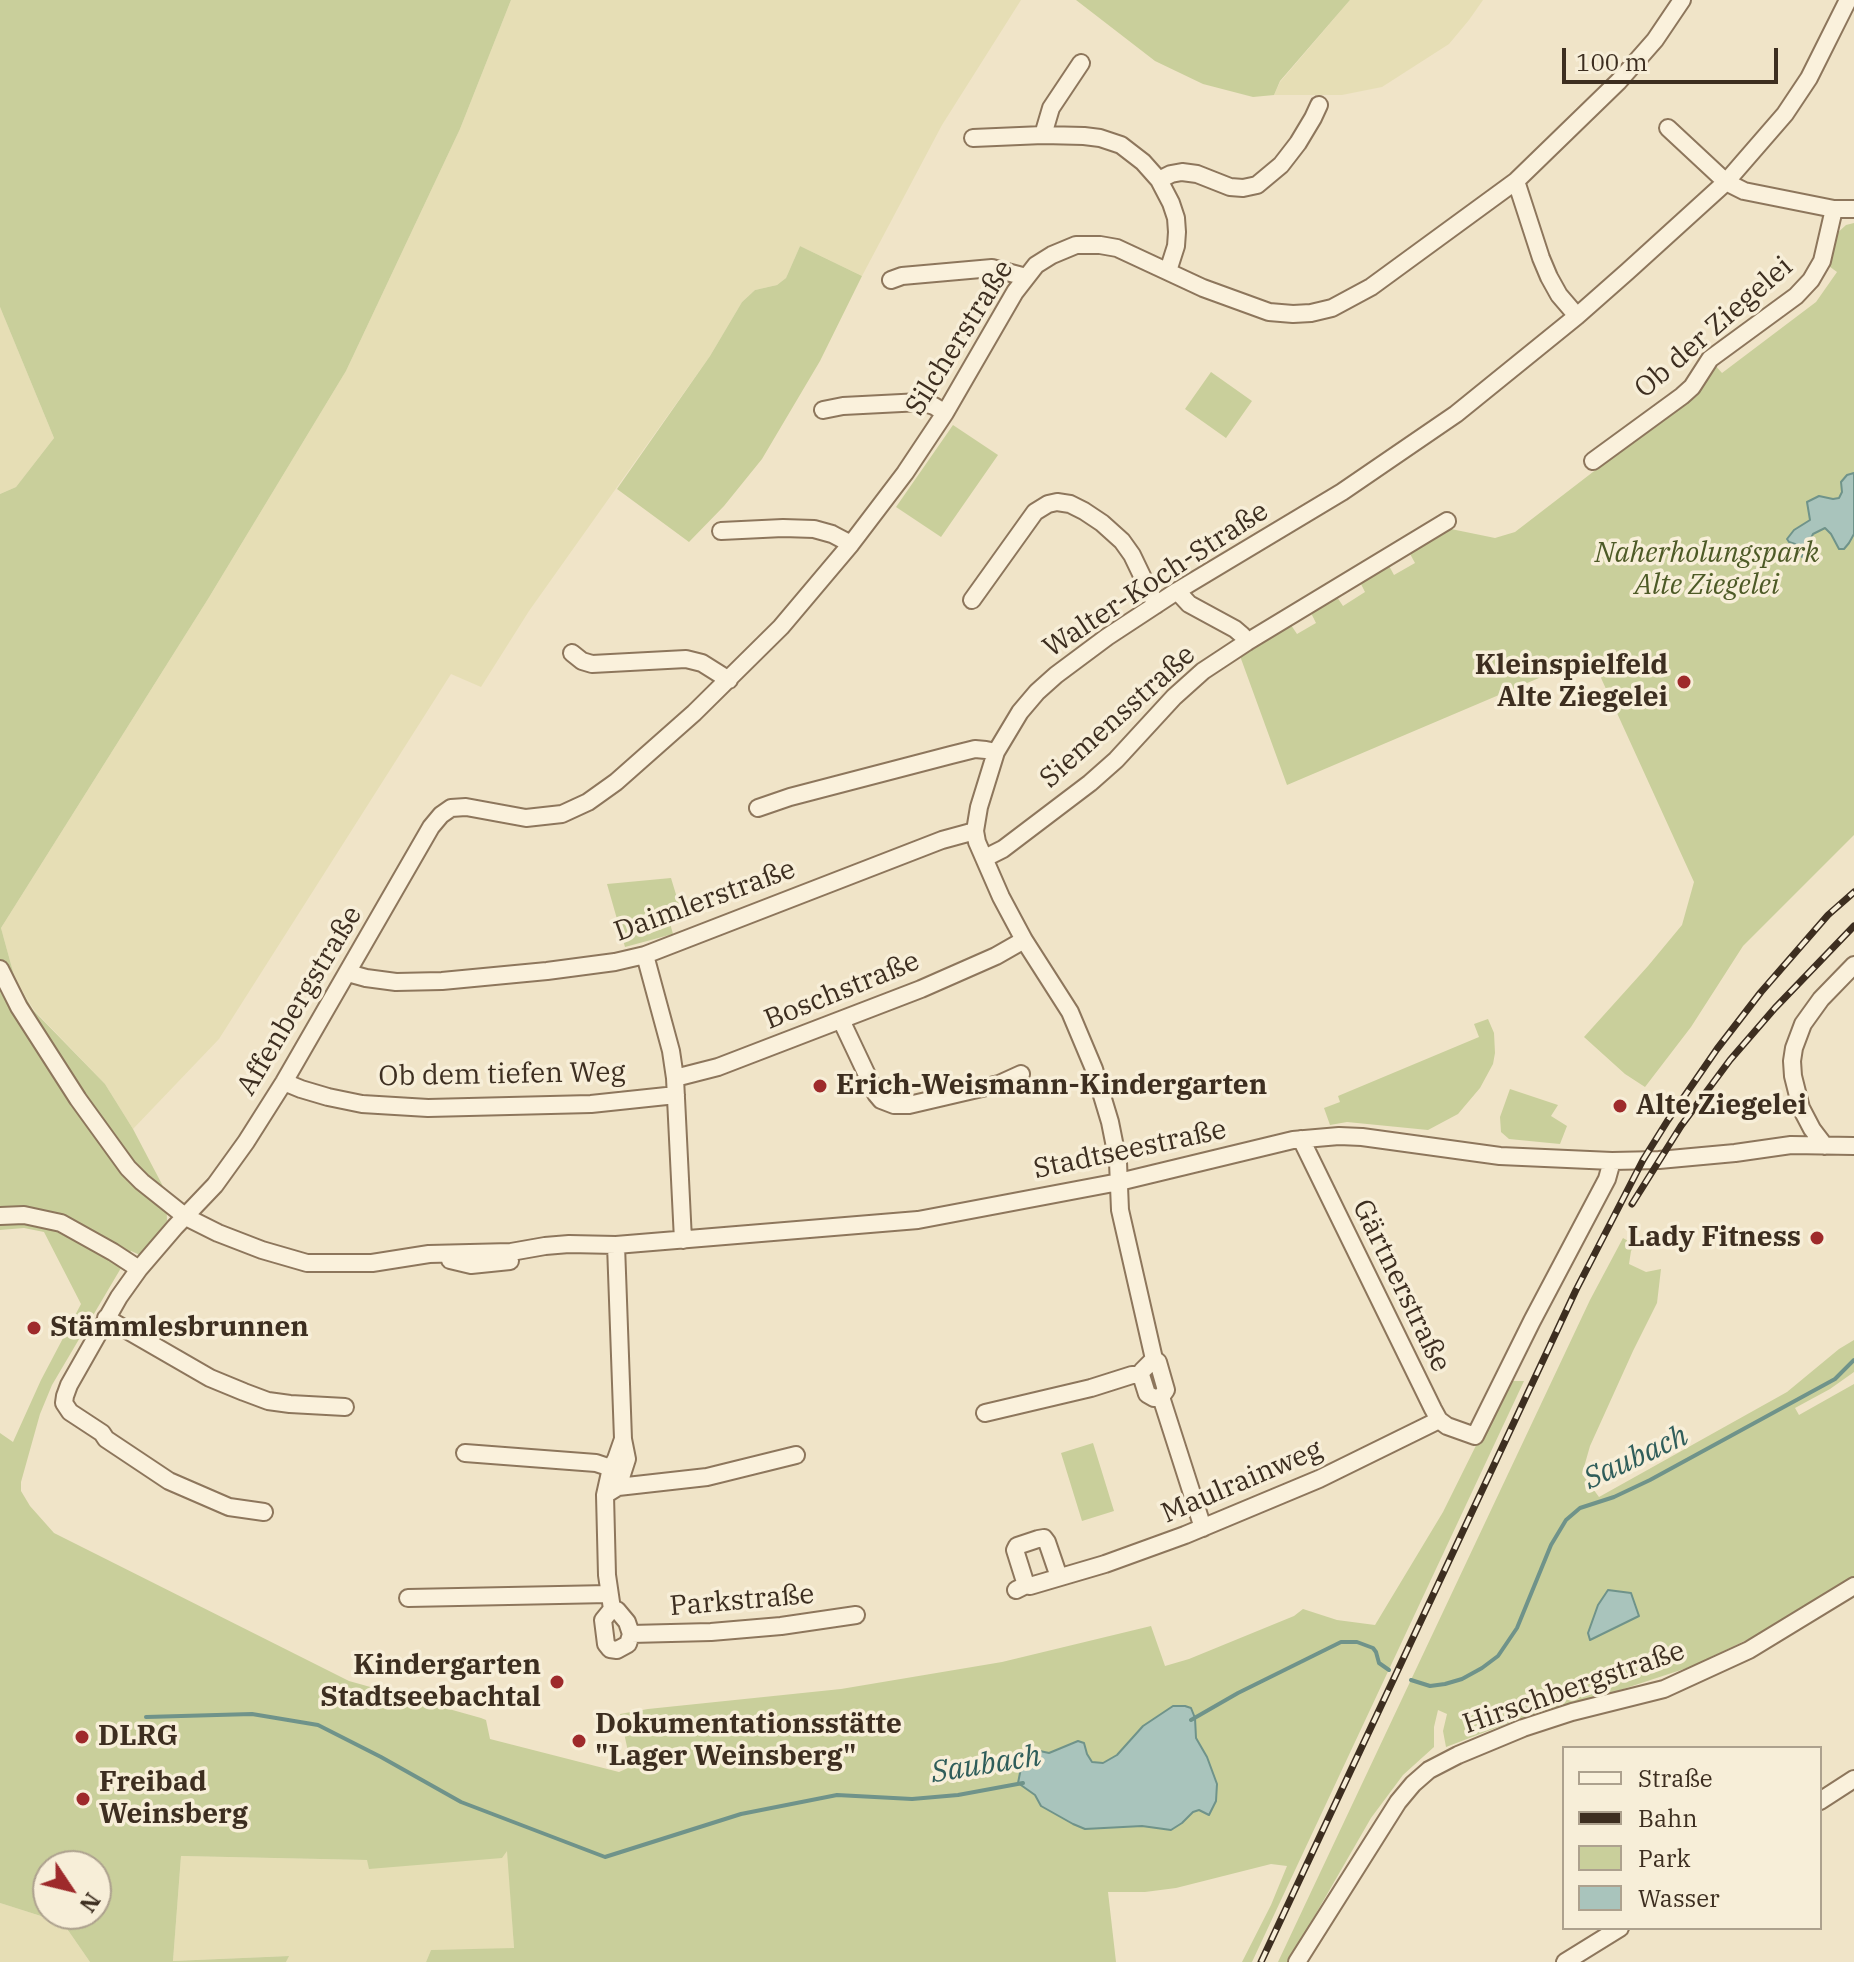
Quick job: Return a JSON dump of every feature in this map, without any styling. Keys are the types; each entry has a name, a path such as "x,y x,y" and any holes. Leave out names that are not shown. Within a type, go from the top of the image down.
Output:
{"street":[{"name":"Silcherstraße","path":"451,808 466,807 526,818 562,814 588,802 616,782 729,680 781,627 851,544 905,473 1036,265 1076,245 1100,245 1117,248 1203,288 1269,312 1311,313 1332,308 1371,287 1516,181 1619,81 1655,40 1682,0"},
{"name":"Walter-Koch-Straße","path":"975,831 996,752 1020,712 1056,675 1177,591 1386,463 1456,414 1577,316 1726,182 1785,114 1809,78 1848,0"},
{"path":"1043,135 1051,108 1081,63"},
{"path":"1159,180 1182,172 1197,174 1230,187 1257,185 1281,165 1298,143 1319,105"},
{"path":"1668,128 1726,182 1744,191 1834,209 1854,209"},
{"path":"973,138 1088,136 1121,145 1143,162 1159,180 1171,203 1177,232 1168,271"},
{"path":"1516,181 1549,277 1577,316"},
{"name":"Ob der Ziegelei","path":"1593,461 1682,396 1692,387 1710,359 1796,296 1811,280 1822,261 1834,209"},
{"path":"891,280 902,276 992,268 1026,277"},
{"path":"823,410 921,402 945,413"},
{"path":"972,600 1035,512 1057,502 1084,511 1122,541 1156,605"},
{"name":"Siemensstraße","path":"985,858 1003,849 1090,783 1203,671 1447,521"},
{"path":"721,531 814,529 851,544"},
{"name":"Siemensstraße","path":"1177,591 1189,604 1235,629 1247,642"},
{"path":"572,653 592,664 699,661 729,680"},
{"path":"758,808 975,749 996,752"},
{"name":"Affenbergstraße","path":"264,1512 229,1507 169,1481 66,1408 65,1396 106,1318 139,1269 215,1185 246,1142 431,827 451,808"},
{"path":"975,831 1001,897 1024,940 1070,1012 1088,1050 1110,1122 1118,1162 1120,1210 1154,1359 1158,1362 1166,1390 1161,1397 1154,1398 1147,1394 1141,1375 1154,1359"},
{"name":"Daimlerstraße","path":"348,973 396,982 442,981 615,962 645,955 942,840 975,831"},
{"name":"Boschstraße","path":"675,1078 718,1067 921,989 996,956 1024,940"},
{"path":"645,955 671,1051 675,1078 683,1240"},
{"path":"1825,1146 1801,1108 1793,1076 1794,1048 1803,1024 1821,999 1854,965"},
{"name":"Stadtseestraße","path":"0,969 44,1048 128,1168 142,1182 186,1217 218,1233 307,1263 372,1263 429,1254 511,1252 569,1244 616,1245 918,1220 1119,1182 1301,1139 1339,1136 1500,1156 1612,1161 1659,1160 1791,1145 1854,1146"},
{"path":"841,1020 876,1094 881,1100 894,1105 909,1105 999,1084 1021,1074"},
{"name":"Ob dem tiefen Weg","path":"284,1082 347,1101 428,1108 591,1104 676,1095"},
{"path":"1791,1145 1801,1108"},
{"name":"Gärtnerstraße","path":"1301,1139 1439,1420"},
{"path":"1439,1420 1475,1436 1607,1179 1612,1161"},
{"path":"0,1216 24,1215 61,1223 139,1269"},
{"path":"611,1491 627,1459 623,1439 616,1245"},
{"path":"106,1318 210,1378 268,1401 345,1407"},
{"path":"985,1413 1141,1375"},
{"path":"1161,1397 1203,1528"},
{"name":"Maulrainweg","path":"1059,1577 1044,1538 1017,1546 1021,1588 1105,1564 1203,1528 1319,1479 1439,1420"},
{"path":"623,1439 611,1468 607,1575 611,1601 627,1622 631,1634"},
{"path":"465,1453 596,1463 611,1468"},
{"path":"611,1491 707,1477 796,1455"},
{"name":"Hirschbergstraße","path":"1297,1962 1398,1802 1429,1770 1523,1728 1664,1689 1749,1650 1854,1586"},
{"path":"408,1598 611,1601"},
{"name":"Parkstraße","path":"611,1601 603,1620 606,1644 610,1649 617,1650 628,1644 631,1634 711,1632 793,1625 856,1615"},
{"path":"1822,1800 1854,1779"},
{"path":"1565,1962 1617,1930"}],"shaded area":[{"path":"511,0 1021,0 942,125 862,276 800,246 786,278 777,285 755,290 742,302 710,356 529,611 481,687 451,674 219,1039 133,1129 105,1084 34,1010 15,979 1,928 208,599 346,371 460,129"},
{"path":"1350,0 1483,0 1449,44 1382,87 1342,95 1274,95 1280,82"},
{"path":"0,307 54,438 16,487 0,494"},
{"path":"507,1836 514,1949 431,1950 426,1962 286,1962 288,1956 173,1961 181,1856 367,1860"},
{"path":"0,1903 32,1913 32,1930 68,1930 90,1962 0,1962"}],"green space":[{"path":"0,0 511,0 460,129 346,371 208,599 1,928 15,979 33,1010 105,1084 166,1192 167,1221 140,1255 131,1251 52,1385 40,1414 21,1482 21,1491 30,1506 54,1533 349,1681 486,1720 490,1739 619,1772 628,1768 630,1761 620,1714 841,1689 1002,1662 1151,1626 1165,1666 1294,1616 1303,1609 1337,1620 1375,1625 1443,1512 1503,1391 1513,1381 1524,1381 1252,1962 1242,1962 1287,1866 1271,1864 1176,1888 1108,1892 1116,1962 426,1962 431,1950 514,1948 507,1851 502,1858 369,1869 367,1860 181,1856 173,1961 289,1956 286,1962 90,1962 68,1930 112,1930 112,1850 32,1850 32,1913 0,1903 0,1433 13,1442 81,1304 44,1232 24,1228 0,1230 0,494 16,487 54,438 0,307"},
{"path":"1076,0 1350,0 1280,81 1274,95 1253,97 1203,84 1155,61"},
{"name":"Naherholungspark Alte Ziegelei","path":"1854,223 1854,835 1743,946 1691,1027 1645,1087 1625,1074 1584,1037 1682,925 1694,882 1596,667 1579,661 1287,785 1240,656 1291,625 1297,634 1316,623 1311,613 1337,597 1343,606 1365,592 1360,582 1388,564 1394,575 1415,563 1409,552 1451,529 1495,538 1515,532 1654,425 1714,364 1722,373 1816,302 1837,272 1826,264 1833,237 1846,225"},
{"path":"800,246 862,276 820,361 762,459 724,506 689,542 617,489 710,356 742,302 755,290 777,285 786,278"},
{"path":"1211,372 1252,401 1226,438 1185,409"},
{"path":"953,425 998,455 941,537 896,507"},
{"path":"671,878 681,911 668,916 673,934 625,947 607,884"},
{"path":"1488,1019 1494,1033 1493,1064 1480,1088 1458,1114 1428,1130 1347,1122 1330,1125 1324,1108 1340,1102 1338,1096 1479,1037 1474,1024"},
{"path":"1510,1089 1558,1105 1551,1116 1567,1126 1560,1144 1509,1139 1501,1132 1500,1117"},
{"path":"1623,1238 1635,1245 1629,1264 1646,1272 1661,1269 1657,1303 1590,1446 1582,1474 1599,1497 1787,1392 1854,1340 1854,1372 1795,1408 1799,1415 1854,1384 1854,1580 1807,1609 1804,1606 1755,1636 1690,1667 1514,1721 1446,1747 1443,1731 1447,1714 1438,1710 1434,1747 1403,1775 1371,1818 1288,1962 1278,1962 1590,1300"},
{"path":"1093,1443 1114,1511 1082,1521 1061,1453"}],"water":[{"path":"1854,473 1854,534 1849,543 1844,549 1839,549 1825,528 1813,534 1802,557 1795,544 1787,539 1794,530 1810,520 1807,502 1819,496 1839,498 1841,482"},
{"path":"1608,1590 1631,1593 1639,1616 1590,1640 1588,1633 1598,1605"},
{"path":"1173,1706 1191,1708 1196,1738 1217,1784 1216,1801 1209,1815 1199,1810 1193,1812 1171,1830 1142,1826 1085,1829 1041,1806 1035,1795 1018,1783 1021,1768 1031,1749 1049,1753 1078,1741 1084,1743 1092,1762 1103,1763 1117,1755 1143,1726"}],"waterway":[{"name":"Saubach","path":"1411,1680 1430,1686 1445,1684 1462,1679 1498,1656 1517,1628 1551,1545 1566,1520 1580,1508 1614,1497 1650,1480 1835,1379 1854,1360"},
{"name":"Saubach","path":"1191,1720 1341,1642 1357,1642 1373,1648 1379,1663 1389,1670"},
{"name":"Saubach","path":"146,1717 252,1714 318,1725 461,1802 605,1857 741,1814 837,1795 912,1799 958,1795 1023,1783"}],"railway":[{"path":"1261,1962 1576,1290 1643,1160 1717,1049 1761,992 1828,915 1854,892"},
{"path":"1632,1204 1681,1126 1730,1060 1854,926"}],"place":[{"name":"Kleinspielfeld Alte Ziegelei","path":"1684,682"},
{"name":"Erich-Weismann-Kindergarten","path":"820,1086"},
{"name":"Alte Ziegelei","path":"1620,1106"},
{"name":"Lady Fitness","path":"1817,1238"},
{"name":"Stämmlesbrunnen","path":"34,1328"},
{"name":"Kindergarten Stadtseebachtal","path":"557,1682"},
{"name":"DLRG","path":"82,1737"},
{"name":"Dokumentationsstätte \"Lager Weinsberg\"","path":"579,1741"},
{"name":"Freibad Weinsberg","path":"83,1799"}]}
